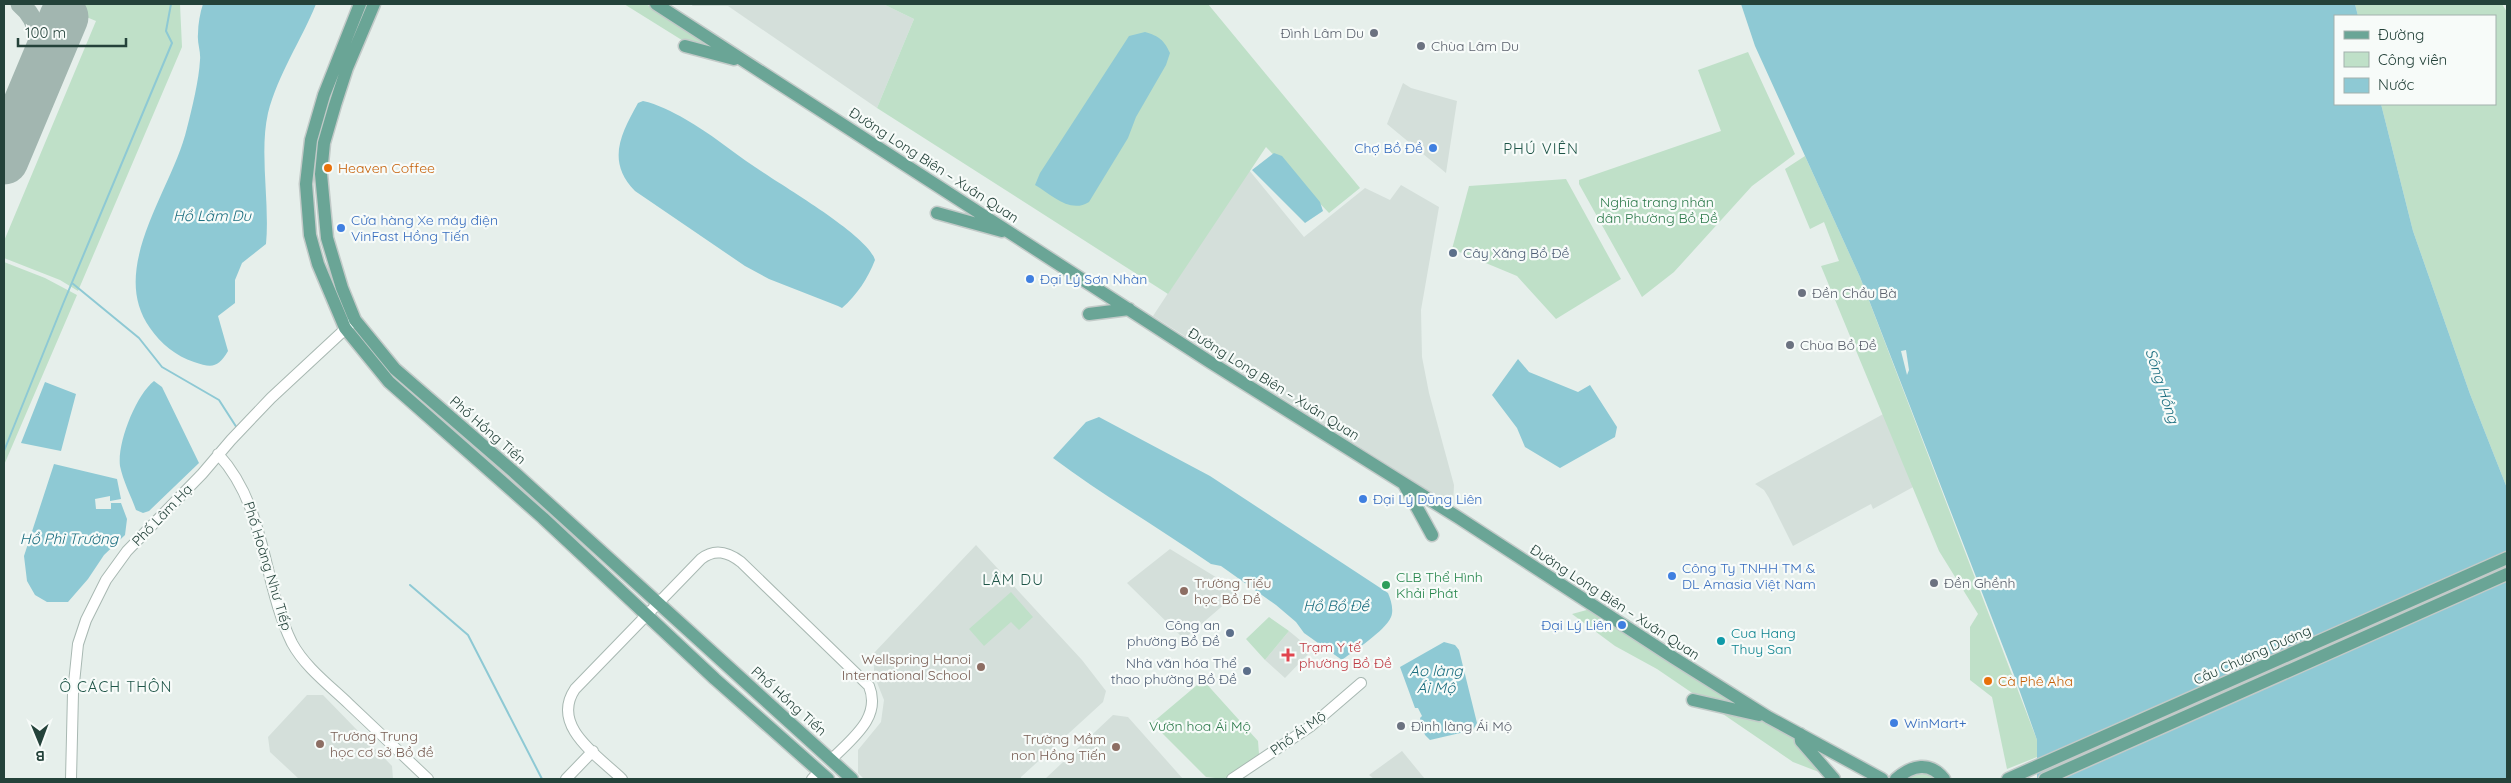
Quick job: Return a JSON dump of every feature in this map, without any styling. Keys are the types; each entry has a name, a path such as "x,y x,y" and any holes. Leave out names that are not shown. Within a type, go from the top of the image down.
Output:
{"main road":[{"name":"Phố Hồng Tiến","path":"360,4 324,95 311,140 306,184 310,235 318,264 345,328 389,382 550,524 820,777"},
{"name":"Phố Hồng Tiến","path":"374,4 347,68 335,105 324,142 321,174 327,238 342,288 355,320 395,369 515,473 852,779"},
{"name":"Đường Long Biên – Xuân Quan","path":"656,4 1129,310 1403,482 1590,605 1768,716 1882,779"},
{"path":"685,46 746,63"},
{"path":"937,213 1014,234"},
{"path":"1089,314 1129,310"},
{"path":"1403,482 1432,535"},
{"name":"Cầu Chương Dương","path":"2008,779 2507,558"},
{"name":"Cầu Chương Dương","path":"2028,779 2507,567"},
{"path":"2045,779 2507,574"},
{"path":"1693,700 1768,716"},
{"path":"1800,734 1801,741 1834,779"},
{"path":"1896,779 1911,769 1924,766 1936,770 1944,779"}],"street":[{"name":"Phố Lâm Hạ","path":"70,779 76,657 80,635 106,580 127,551 270,398 355,320"},
{"name":"Phố Hoàng Như Tiếp","path":"218,454 234,472 248,502 281,616 296,650 310,667 428,779"},
{"path":"622,779 577,736 570,725 567,708 569,698 575,689 646,615 711,552 727,554 741,562 869,686 874,701 870,716 832,760"},
{"name":"Phố Ái Mộ","path":"1232,779 1311,726 1361,683"},
{"path":"566,779 593,751"}],"shaded area":[{"path":"693,4 883,4 914,19 877,108 728,6 692,6"},
{"name":"Chợ Bồ Đề","path":"1403,83 1411,88 1457,101 1446,173 1387,124"},
{"path":"1249,170 1304,237 1365,188 1390,200 1401,185 1439,207 1421,310 1422,357 1429,393 1454,485 1453,506 1153,316"},
{"path":"1887,412 1915,486 1873,509 1871,504 1793,546 1769,498 1764,490 1755,484"},
{"name":"Wellspring Hanoi International School","path":"976,545 1082,660 1106,691 1103,702 1021,779 864,779 858,773 858,750 881,722 884,700 874,675 874,653"},
{"name":"Trường Tiểu học Bồ Đề","path":"1170,549 1232,587 1234,596 1184,639 1127,583"},
{"name":"Trạm Y tế phường Bồ Đề","path":"1289,631 1312,650 1285,678 1265,660"},
{"name":"Trường Trung học cơ sở Bồ đề","path":"307,695 323,695 392,766 393,779 299,779 270,752 268,737"},
{"name":"Trường Mầm non Hồng Tiến","path":"1113,715 1128,717 1183,779 1045,779"},
{"path":"1402,751 1425,779 1374,779 1369,775"}],"green space":[{"path":"55,4 180,4 182,47 78,291 60,280 4,258 4,241 96,21"},
{"path":"624,4 646,4 711,47 685,42"},
{"path":"883,4 1208,4 1360,188 1329,213 1266,147 1168,294 877,108 914,19"},
{"path":"2355,4 2502,4 2507,12 2507,488 2470,394 2413,231 2381,105 2496,105 2496,15 2358,15"},
{"name":"Nghĩa trang nhân dân Phường Bồ Đề","path":"1748,52 1795,154 1752,186 1674,272 1642,297 1579,184 1579,180 1721,131 1698,70"},
{"path":"1805,156 1860,277 2037,740 2037,757 2007,769 1992,697 1970,680 1970,627 1978,614 1939,551 1821,266 1839,261 1824,222 1810,229 1785,169"},
{"name":"Nghĩa trang nhân dân Phường Bồ Đề","path":"1566,179 1621,279 1556,319 1517,276 1452,249 1469,186"},
{"path":"4,262 45,278 77,295 4,465"},
{"path":"1011,592 1033,617 1019,630 1011,622 984,646 969,629"},
{"path":"1594,608 1755,711 1704,701 1657,669 1615,646 1572,614"},
{"path":"1269,617 1289,631 1265,660 1246,639"},
{"name":"Vườn hoa Ái Mộ","path":"1203,680 1258,741 1259,754 1224,779 1206,777 1152,723"},
{"path":"1717,710 1756,718 1787,730 1824,774 1793,762"},
{"path":"1923,771 1939,779 1906,779 1911,775"}],"water":[{"name":"Hồ Lâm Du","path":"203,4 316,4 284,71 268,113 264,145 267,212 266,244 242,263 235,280 235,303 218,316 228,351 218,364 210,366 181,356 169,349 159,339 150,328 139,305 136,280 139,254 147,228 180,152 189,120 199,68 198,30"},
{"name":"Sông Hồng","path":"1741,4 2355,4 2358,15 2334,15 2334,105 2381,105 2413,231 2470,394 2507,488 2507,779 2037,779 2037,740 2014,675 1860,277 1755,46"},
{"path":"1145,32 1154,35 1166,45 1170,53 1166,65 1136,117 1128,138 1089,202 1075,206 1061,202 1035,185 1040,173 1129,36"},
{"path":"643,101 654,104 694,124 821,210 857,237 875,260 862,286 852,298 842,308 769,279 745,266 635,191 626,180 621,169 619,147 632,114 638,103"},
{"path":"1274,153 1282,156 1320,202 1323,211 1305,223 1252,170"},
{"path":"1518,359 1529,372 1578,392 1590,385 1617,427 1615,437 1560,468 1525,447 1517,428 1492,395"},
{"name":"Hồ Phi Trường","path":"154,381 162,387 199,463 149,511 143,513 136,510 125,483 121,472 120,456 129,420 141,397"},
{"path":"45,382 76,394 61,451 21,443"},
{"name":"Hồ Bồ Đề","path":"1099,417 1210,476 1388,593 1392,611 1388,622 1362,646 1342,660 1304,633 1296,622 1276,605 1221,566 1211,564 1092,486 1053,458 1086,422"},
{"name":"Hồ Phi Trường","path":"54,464 117,479 121,499 110,501 110,496 95,499 96,509 111,509 111,503 121,503 127,519 125,535 104,555 88,579 68,602 47,602 35,595 27,581 24,556"},
{"name":"Ao làng Ái Mộ","path":"1444,642 1455,645 1459,650 1477,723 1473,730 1430,740 1425,735 1420,718 1422,716 1418,708 1415,708 1400,667"}],"pier":[{"path":"1906,350 1909,370 1907,375 1901,351"}],"waterway":[{"path":"4,451 172,43 166,31 171,4"},
{"path":"72,283 139,338 162,367 219,400 237,428"},
{"path":"410,585 468,635 542,779"}],"taxiway":[{"path":"20,4 32,18 36,27 40,44 41,72"}],"runway":[{"path":"4,160 64,17"}],"place":[{"name":"Đình Lâm Du","path":"1374,33"},
{"name":"Chùa Lâm Du","path":"1421,46"},
{"name":"Chợ Bồ Đề","path":"1433,148"},
{"name":"Heaven Coffee","path":"328,168"},
{"name":"Cửa hàng Xe máy điện VinFast Hồng Tiến","path":"341,228"},
{"name":"Cây Xăng Bồ Đề","path":"1453,253"},
{"name":"Đại Lý Sơn Nhàn","path":"1030,279"},
{"name":"Đền Chầu Bà","path":"1802,293"},
{"name":"Chùa Bồ Đề","path":"1790,345"},
{"name":"Đại Lý Dũng Liên","path":"1363,499"},
{"name":"Công Ty TNHH TM & DL Amasia Việt Nam","path":"1672,576"},
{"name":"Đền Ghềnh","path":"1934,583"},
{"name":"CLB Thể Hình Khải Phát","path":"1386,585"},
{"name":"Trường Tiểu học Bồ Đề","path":"1184,591"},
{"name":"Đại Lý Liên","path":"1622,625"},
{"name":"Công an phường Bồ Đề","path":"1230,633"},
{"name":"Cua Hang Thuy San","path":"1721,641"},
{"name":"Trạm Y tế phường Bồ Đề","path":"1288,655"},
{"name":"Wellspring Hanoi International School","path":"981,667"},
{"name":"Nhà văn hóa Thể thao phường Bồ Đề","path":"1247,671"},
{"name":"Cà Phê Aha","path":"1988,681"},
{"name":"WinMart+","path":"1894,723"},
{"name":"Đình làng Ái Mộ","path":"1401,726"},
{"name":"Trường Trung học cơ sở Bồ đề","path":"320,744"},
{"name":"Trường Mầm non Hồng Tiến","path":"1116,747"}],"district":[{"name":"PHÚ VIÊN","path":"1541,149"},
{"name":"LÂM DU","path":"1013,580"},
{"name":"Ô CÁCH THÔN","path":"116,687"}]}
